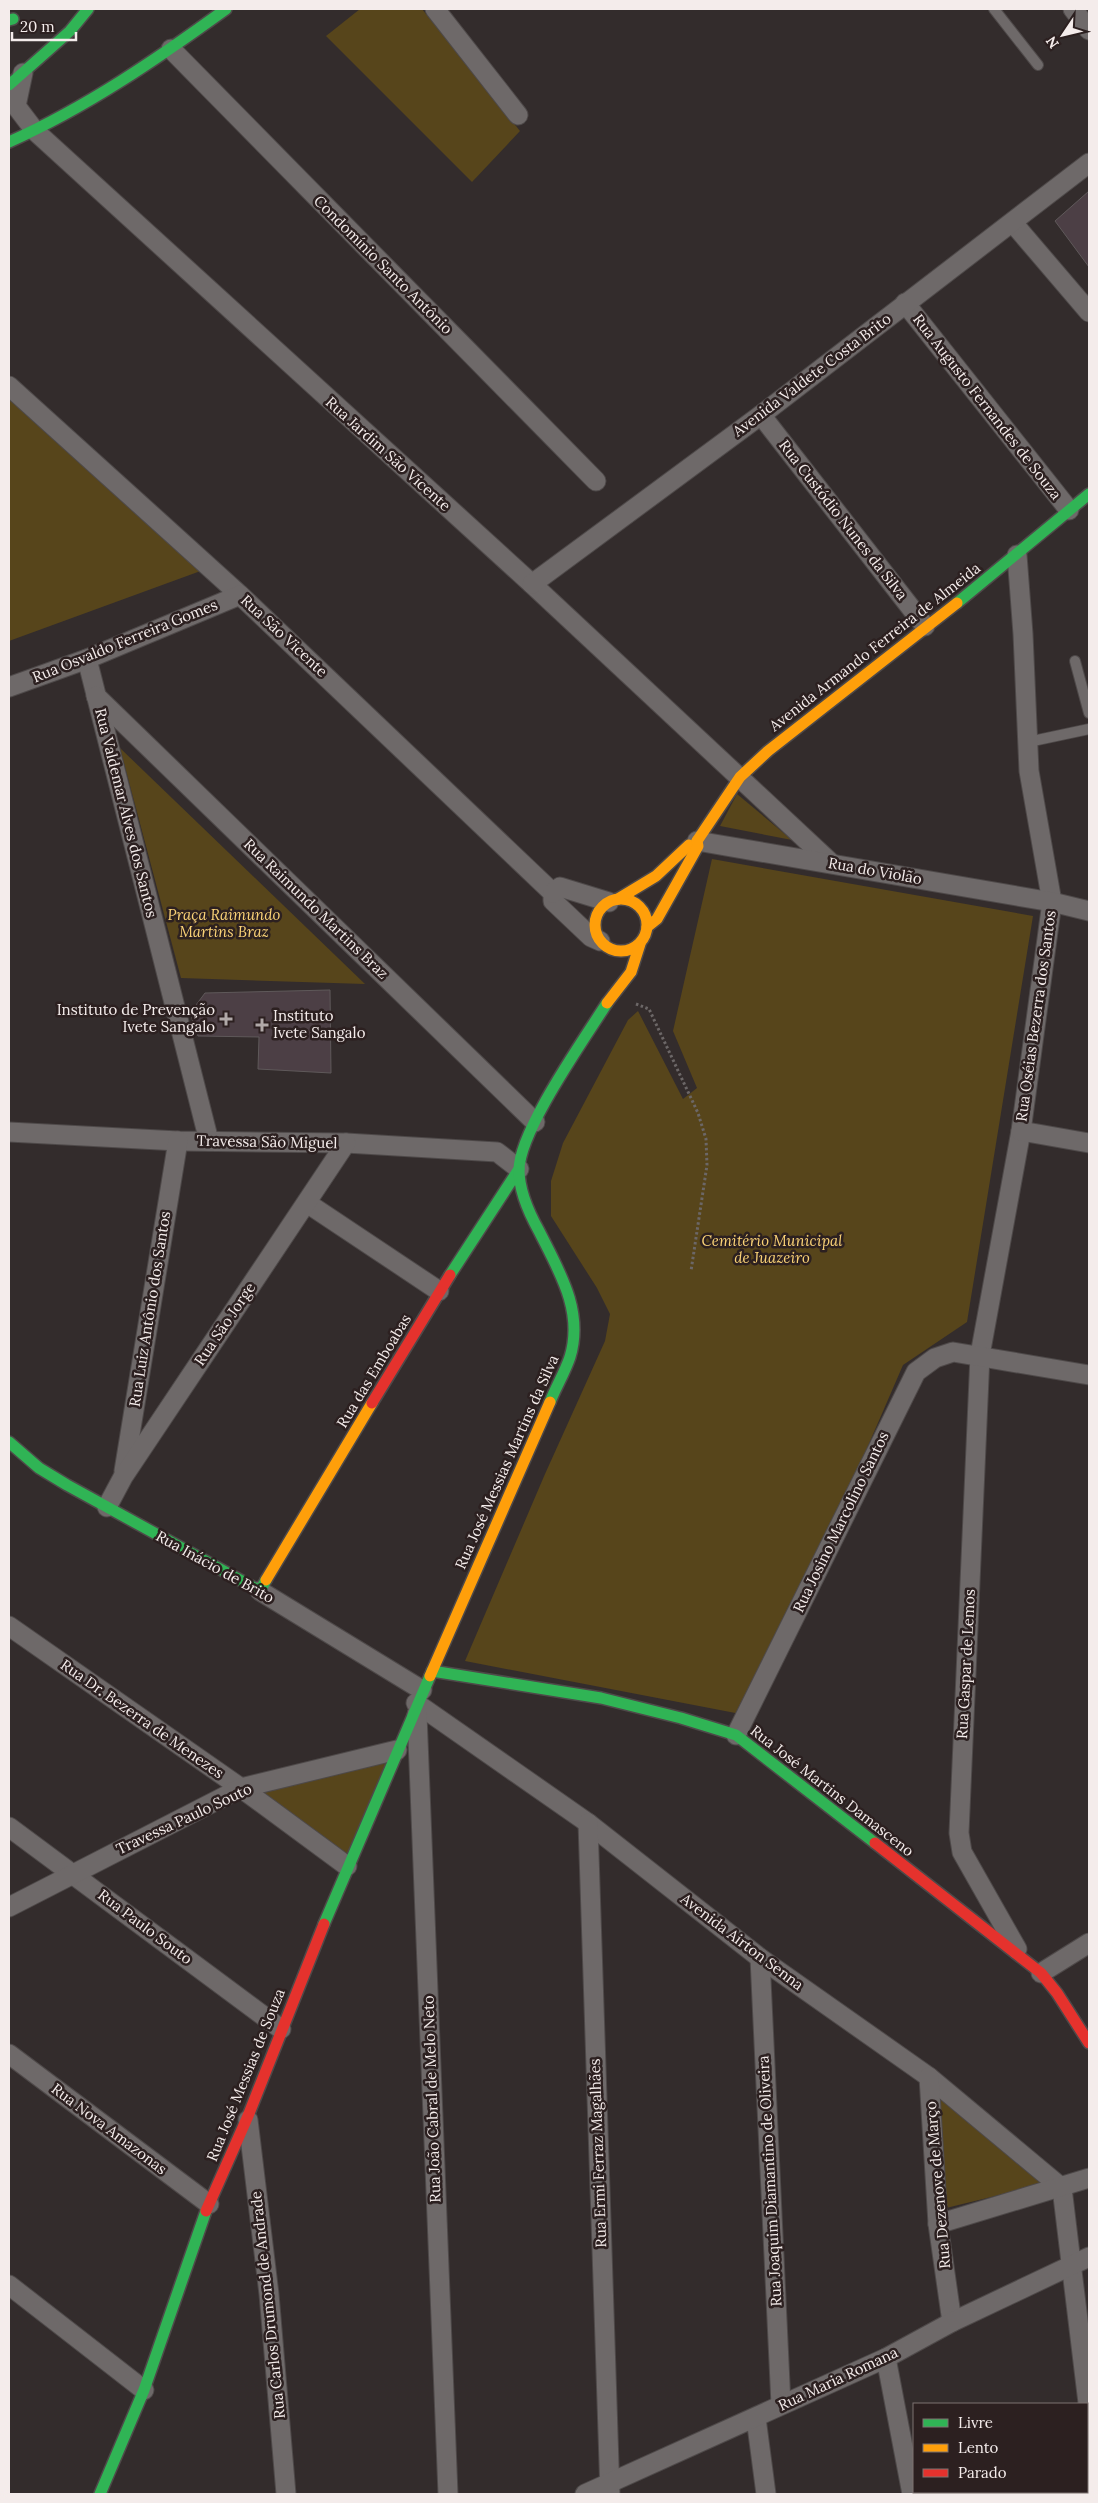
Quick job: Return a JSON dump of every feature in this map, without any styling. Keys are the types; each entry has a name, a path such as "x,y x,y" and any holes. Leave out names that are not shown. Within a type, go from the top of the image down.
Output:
{"main road":[{"path":"9,85 70,31 88,9"},
{"path":"9,142 35,131 118,84 226,9"},
{"name":"Avenida Armando Ferreira de Almeida","path":"697,841 740,777 768,751 1017,555 1089,494"},
{"path":"608,965 603,944 596,933 596,915 614,900 656,876 691,843 697,841 698,846 657,919 647,927 640,944 639,956 619,991 613,994 608,986 608,979"},
{"path":"614,900 636,903 642,910 647,927"},
{"path":"603,944 624,952 640,944"},
{"name":"Rua José Messias Martins da Silva","path":"432,1671 570,1356 574,1314 566,1290 530,1210 519,1169 522,1152 535,1122 613,994"},
{"name":"Rua das Emboabas","path":"260,1591 439,1290 519,1169"},
{"name":"Rua Inácio de Brito","path":"9,1442 39,1468 260,1591"},
{"name":"Rua José Messias de Souza","path":"99,2493 144,2390 209,2204 248,2116 347,1866 419,1697 432,1671"},
{"name":"Rua José Martins Damasceno","path":"432,1671 600,1698 681,1718 736,1735 1041,1973 1057,1993 1089,2043"}],"street":[{"path":"435,9 518,115"},
{"path":"1073,9 1089,30"},
{"name":"Condomínio Santo Antônio","path":"171,49 596,481"},
{"name":"Rua Jardim São Vicente","path":"23,73 16,106 35,131 532,584 831,863"},
{"name":"Avenida Valdete Costa Brito","path":"532,584 761,415 1089,163"},
{"path":"1013,223 1089,312"},
{"name":"Rua Augusto Fernandes de Souza","path":"905,303 1069,510"},
{"name":"Rua São Vicente","path":"9,386 240,595 553,893 553,901 591,937 603,944"},
{"name":"Rua Custódio Nunes da Silva","path":"761,415 925,626"},
{"name":"Rua Oséias Bezerra dos Santos","path":"980,1355 1020,1131 1052,902 1029,771 1023,634 1017,555"},
{"name":"Rua Osvaldo Ferreira Gomes","path":"9,687 87,659 240,595"},
{"name":"Rua Valdemar Alves dos Santos","path":"87,659 209,1141"},
{"name":"Rua Raimundo Martins Braz","path":"96,696 535,1122"},
{"name":"Rua do Violão","path":"697,841 1052,902 1089,912"},
{"path":"553,893 560,887 614,900"},
{"path":"1020,1131 1089,1143"},
{"name":"Travessa São Miguel","path":"9,1135 178,1141 346,1143 497,1152 519,1169"},
{"name":"Rua Luiz Antônio dos Santos","path":"123,1477 178,1141"},
{"name":"Rua São Jorge","path":"107,1507 123,1477 346,1143"},
{"path":"307,1203 439,1290"},
{"name":"Rua Josino Marcolino Santos","path":"736,1735 916,1372 935,1358 953,1352 980,1355 1089,1375"},
{"name":"Rua Gaspar de Lemos","path":"980,1355 959,1843 962,1852 1021,1956"},
{"name":"Rua Inácio de Brito","path":"260,1591 419,1697"},
{"name":"Rua Dr. Bezerra de Menezes","path":"9,1626 241,1788 347,1866"},
{"name":"Avenida Airton Senna","path":"419,1697 588,1823 760,1958 929,2078 1062,2188"},
{"name":"Rua João Cabral de Melo Neto","path":"419,1697 448,2494"},
{"name":"Travessa Paulo Souto","path":"9,1907 241,1788 397,1750"},
{"name":"Rua Ermi Ferraz Magalhães","path":"588,1823 610,2489"},
{"name":"Rua Paulo Souto","path":"9,1827 281,2029"},
{"path":"1041,1973 1089,1943"},
{"name":"Rua Joaquim Diamantino de Oliveira","path":"760,1958 781,2405"},
{"name":"Rua Nova Amazonas","path":"9,2054 209,2204"},
{"name":"Rua Dezenove de Março","path":"929,2078 938,2224 952,2322"},
{"name":"Rua Carlos Drumond de Andrade","path":"248,2116 269,2294 286,2494"},
{"path":"938,2224 1062,2188 1089,2178"},
{"path":"1062,2188 1081,2261 1089,2411"},
{"name":"Rua Maria Romana","path":"584,2494 610,2489 781,2405 886,2358 952,2322 1081,2261"},
{"path":"9,2285 144,2390"},
{"path":"886,2358 912,2494"},
{"path":"756,2418 766,2494"}],"lane":[{"path":"994,9 1038,64"},
{"path":"1075,661 1089,714"},
{"path":"1028,742 1089,729"}],"path":[{"path":"613,994 649,1009 698,1113 706,1138 707,1165 691,1271"}],"green space":[{"path":"360,9 422,9 520,131 472,182 326,36"},
{"path":"9,391 206,569 9,641"},
{"name":"Praça Raimundo Martins Braz","path":"120,748 365,984 181,978"},
{"path":"737,794 792,840 720,826"},
{"name":"Cemitério Municipal de Juazeiro","path":"712,859 1033,916 967,1322 903,1365 751,1716 465,1661 545,1474 605,1341 610,1314 597,1288 551,1216 551,1181 563,1143 628,1020 638,1011 683,1099 697,1088 673,1031"},
{"path":"397,1750 347,1866 241,1788"},
{"path":"936,2086 1045,2184 946,2208"}],"building":[{"path":"1089,191 1089,267 1055,221"},
{"name":"Instituto Ivete Sangalo","path":"330,990 331,1073 258,1069 259,1037 198,1036 190,1013 205,993"}],"traffic: fast":[{"path":"9,85 70,31 88,9"},
{"path":"9,142 94,98 174,46 226,9"},
{"path":"9,20 13,19"},
{"path":"957,603 1089,494"},
{"path":"550,1402 566,1368 574,1340 572,1307 561,1276 525,1202 519,1170 522,1153 541,1109 569,1061 607,1003"},
{"path":"450,1275 519,1169"},
{"path":"9,1442 39,1468 67,1485 260,1591 266,1580"},
{"path":"432,1671 601,1698 681,1718 736,1735 875,1843"},
{"path":"324,1924 430,1676"},
{"path":"100,2494 144,2390 206,2211"}],"traffic: slow":[{"path":"697,841 740,777 768,751 957,603"},
{"path":"647,927 657,919 698,846 697,841"},
{"path":"618,899 656,876 689,845"},
{"path":"616,899 626,899 640,906 647,920 647,925 647,930 640,944 626,951 616,951 606,947 599,940 595,930 595,920 599,910 606,903 616,899"},
{"path":"607,1003 631,972 640,944"},
{"path":"430,1676 550,1402"},
{"path":"266,1580 372,1403"}],"traffic: jam":[{"path":"372,1403 450,1275"},
{"path":"875,1843 1041,1973 1057,1993 1089,2043"},
{"path":"206,2211 248,2116 324,1924"}],"place":[{"name":"Instituto de Prevenção Ivete Sangalo","path":"226,1019"},
{"name":"Instituto Ivete Sangalo","path":"262,1025"}]}
